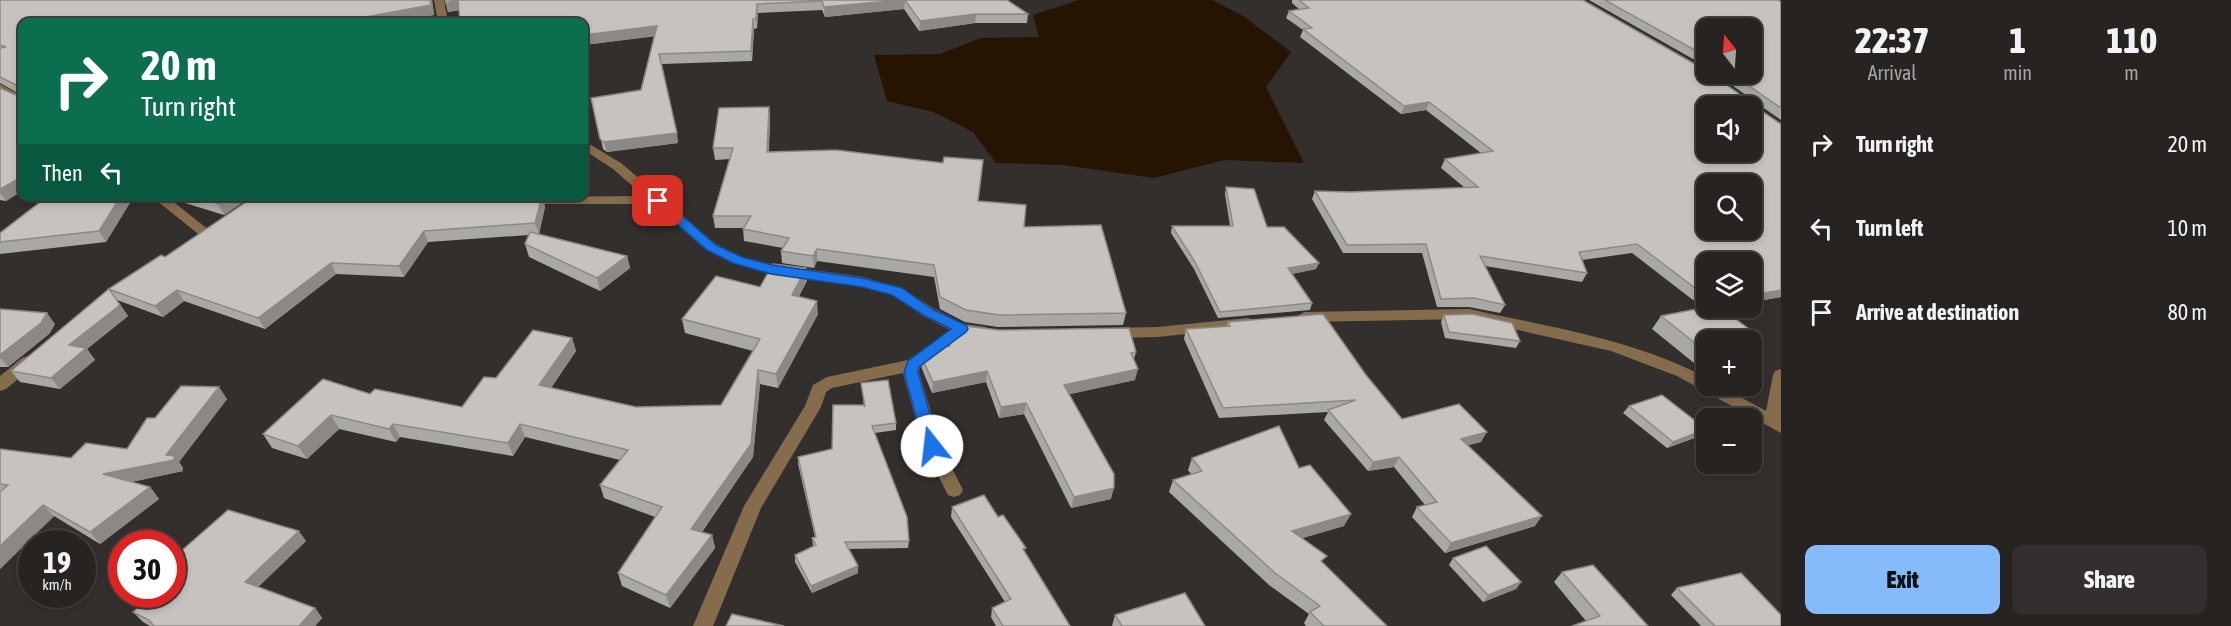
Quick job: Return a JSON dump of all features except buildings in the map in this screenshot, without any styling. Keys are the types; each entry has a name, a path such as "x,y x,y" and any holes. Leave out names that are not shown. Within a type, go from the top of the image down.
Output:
{"street":[{"path":"439,0 442,18"},
{"path":"0,87 18,98"},
{"path":"588,148 617,166 711,248 737,260 771,269 862,282 897,291 928,312 961,329 998,334"},
{"path":"164,201 207,234"},
{"path":"505,201 658,201"},
{"path":"1289,318 1378,314 1469,314 1614,346 1696,379"},
{"path":"1092,333 1158,333 1258,321"},
{"path":"703,626 753,506 813,407 819,389 827,383 913,365 961,329"},
{"path":"0,385 37,355"},
{"path":"913,365 911,372 932,446 954,490"},
{"path":"1727,396 1776,424 1781,375"}],"shaded area":[{"path":"1079,0 1212,0 1243,16 1291,52 1266,87 1304,163 1224,160 1154,178 1063,165 996,163 973,132 933,112 887,101 874,55 940,54 981,38 1039,37 1033,15"}],"route":[{"path":"658,201 711,248 737,260 771,269 862,282 897,291 928,312 961,329 913,365 911,372 932,446"}]}
